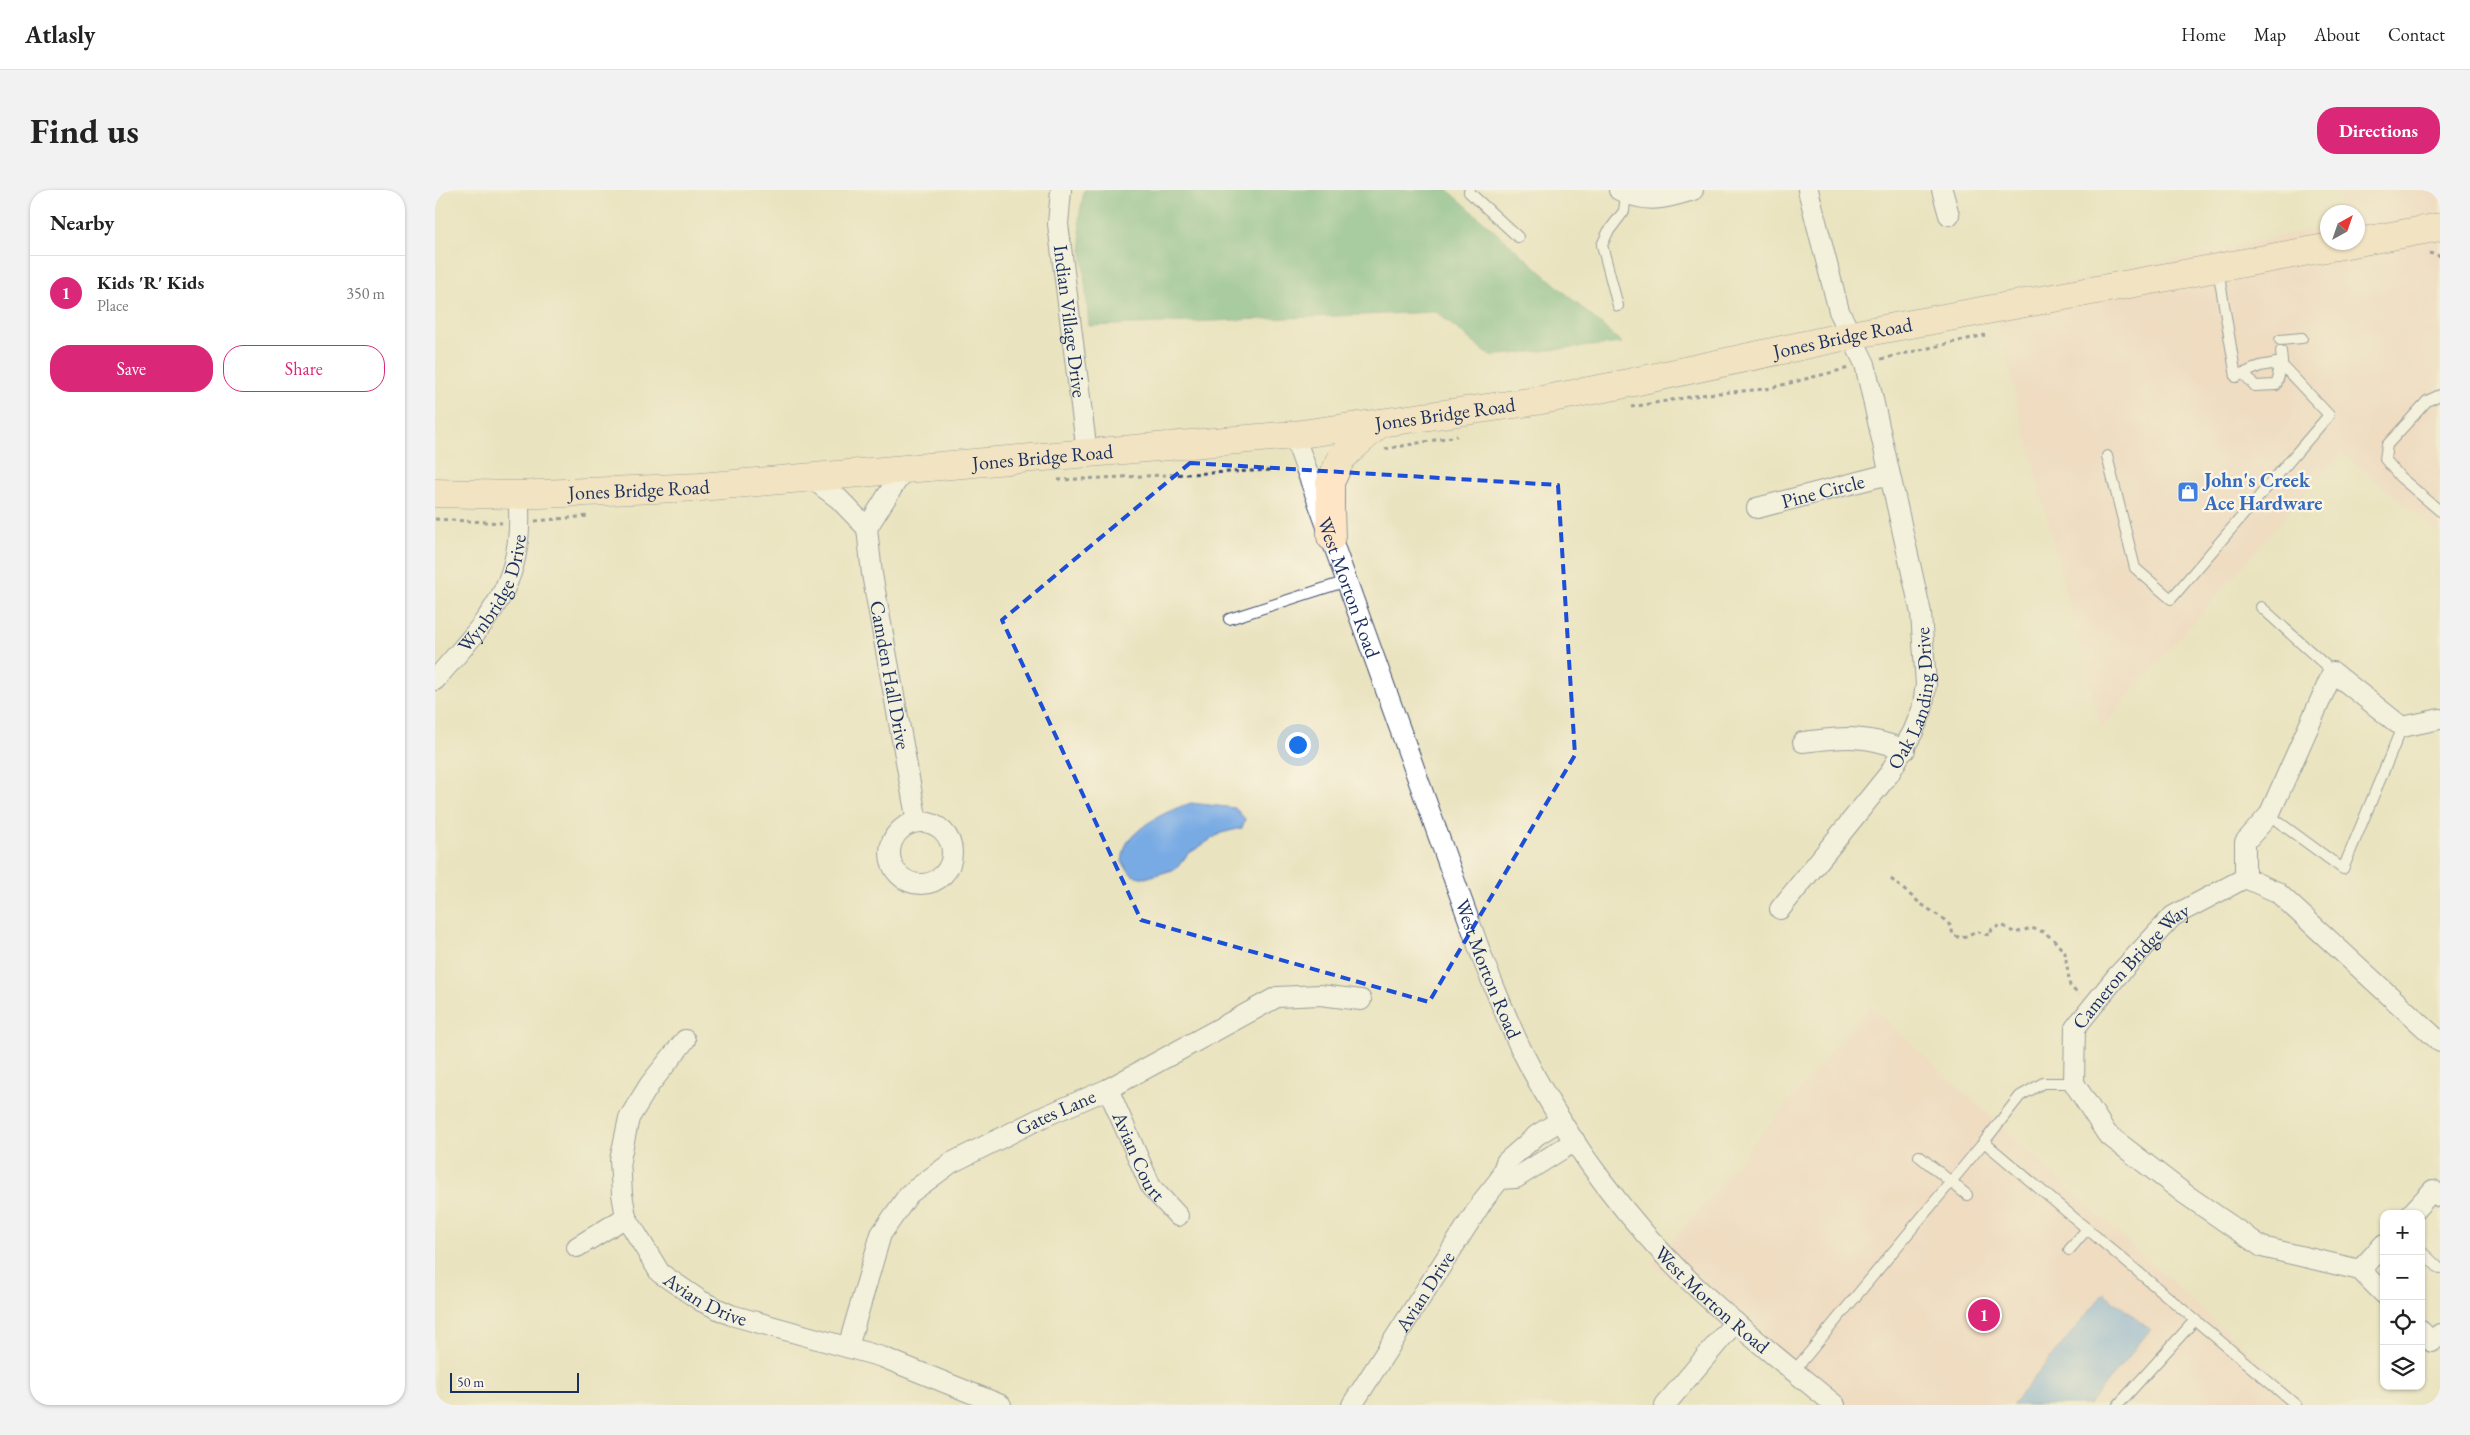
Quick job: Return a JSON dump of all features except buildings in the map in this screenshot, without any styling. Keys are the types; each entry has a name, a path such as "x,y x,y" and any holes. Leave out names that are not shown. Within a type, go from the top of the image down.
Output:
{"main road":[{"name":"Jones Bridge Road","path":"435,493 518,495 699,487 1294,435 1381,436 1536,401 1615,386 1851,335 2440,228"},
{"path":"1331,537 1330,484 1342,457 1381,436"}],"street":[{"name":"Indian Village Drive","path":"1061,190 1058,224 1087,453"},
{"path":"1623,192 1646,200 1666,198 1693,190"},
{"name":"Oak Landing Drive","path":"1780,909 1866,805 1905,750 1922,710 1926,685 1921,613 1865,364 1839,311 1808,190"},
{"path":"1942,190 1949,215"},
{"name":"West Morton Road","path":"1294,435 1485,966 1521,1049 1561,1120 1611,1193 1666,1257 1735,1322 1835,1405"},
{"path":"811,478 839,499 867,528 904,469"},
{"name":"Pine Circle","path":"1757,508 1889,474"},
{"name":"Wynbridge Drive","path":"435,680 485,622 502,598 519,548 521,521 518,495"},
{"name":"Camden Hall Drive","path":"867,528 874,583 917,822"},
{"path":"2438,1035 2277,892 2245,878 2245,842 2269,815 2333,672 2402,727 2440,719"},
{"path":"1803,742 1847,736 1883,741 1905,750"},
{"name":"Cameron Bridge Way","path":"2074,1083 2075,1028 2117,976 2173,916 2245,878"},
{"name":"Gates Lane","path":"848,1347 881,1234 909,1194 951,1163 1043,1117 1108,1089 1277,997 1320,995 1361,1000"},
{"name":"Avian Drive","path":"685,1040 650,1084 629,1118 620,1160 622,1194 627,1218 660,1273 701,1301 739,1317 882,1357 1001,1405"},
{"path":"2074,1083 2107,1134 2185,1194 2262,1247 2360,1270 2380,1290"},
{"name":"Avian Court","path":"1108,1089 1151,1188 1177,1216"},
{"name":"Avian Drive","path":"1353,1405 1484,1199 1500,1179 1506,1162 1537,1134 1561,1120"},
{"path":"1500,1179 1516,1178 1575,1141"},
{"path":"2415,1210 2433,1190 2440,1197"},
{"path":"577,1247 627,1218"},
{"path":"2360,1270 2380,1248"},
{"path":"1665,1405 1735,1322"},
{"path":"2425,1335 2432,1342 2440,1334"}],"lane":[{"path":"1470,190 1469,192 1518,237"},
{"path":"1618,306 1602,245 1608,232 1625,211 1623,192"},
{"path":"2218,268 2236,377 2260,366 2282,362 2280,346 2302,338"},
{"path":"2243,373 2255,386 2265,387 2276,384 2279,376 2278,363"},
{"path":"2107,456 2135,568 2171,599 2329,415 2278,363"},
{"path":"2440,395 2427,401 2387,445 2385,459 2400,477 2440,511"},
{"path":"1229,619 1347,581"},
{"path":"2261,607 2333,672"},
{"path":"2269,815 2343,869 2402,727"},
{"path":"1794,1371 2020,1096 2043,1083 2074,1083"},
{"path":"1984,1142 2296,1405"},
{"path":"1919,1156 1967,1195"},
{"path":"2069,1250 2087,1229"},
{"path":"2425,1255 2440,1270"},
{"path":"2118,1405 2195,1320"}],"path":[{"path":"2425,252 2440,256"},
{"path":"1628,408 1707,394 1766,388 1986,334"},
{"path":"1381,436 1461,436"},
{"path":"1891,879 1921,904 1942,918 1951,926 1953,935 1961,938 1977,931 1990,935 1993,929 2002,925 2015,933 2031,928 2044,932 2065,953 2070,986"}],"highlighted area":[{"path":"1190,463 1558,485 1575,755 1429,1002 1141,920 1002,620"}],"shaded area":[{"path":"2342,190 2440,190 2440,534 2341,452 2101,729 1991,299 2320,228 2320,250 2365,250 2365,205 2339,205"},
{"path":"1870,1005 2307,1405 1837,1405 1728,1318 1652,1265"}],"green space":[{"path":"1084,190 1448,190 1622,343 1490,356 1436,312 1089,326 1079,218"}],"water":[{"path":"1191,803 1235,808 1245,819 1242,828 1221,833 1188,854 1176,869 1145,878 1132,875 1122,862 1127,843 1140,829 1156,818"},
{"path":"2104,1293 2150,1330 2088,1405 2012,1405"}],"place":[{"name":"John's Creek Ace Hardware","path":"2188,492"},
{"name":"Kids 'R' Kids","path":"1984,1315"}]}
